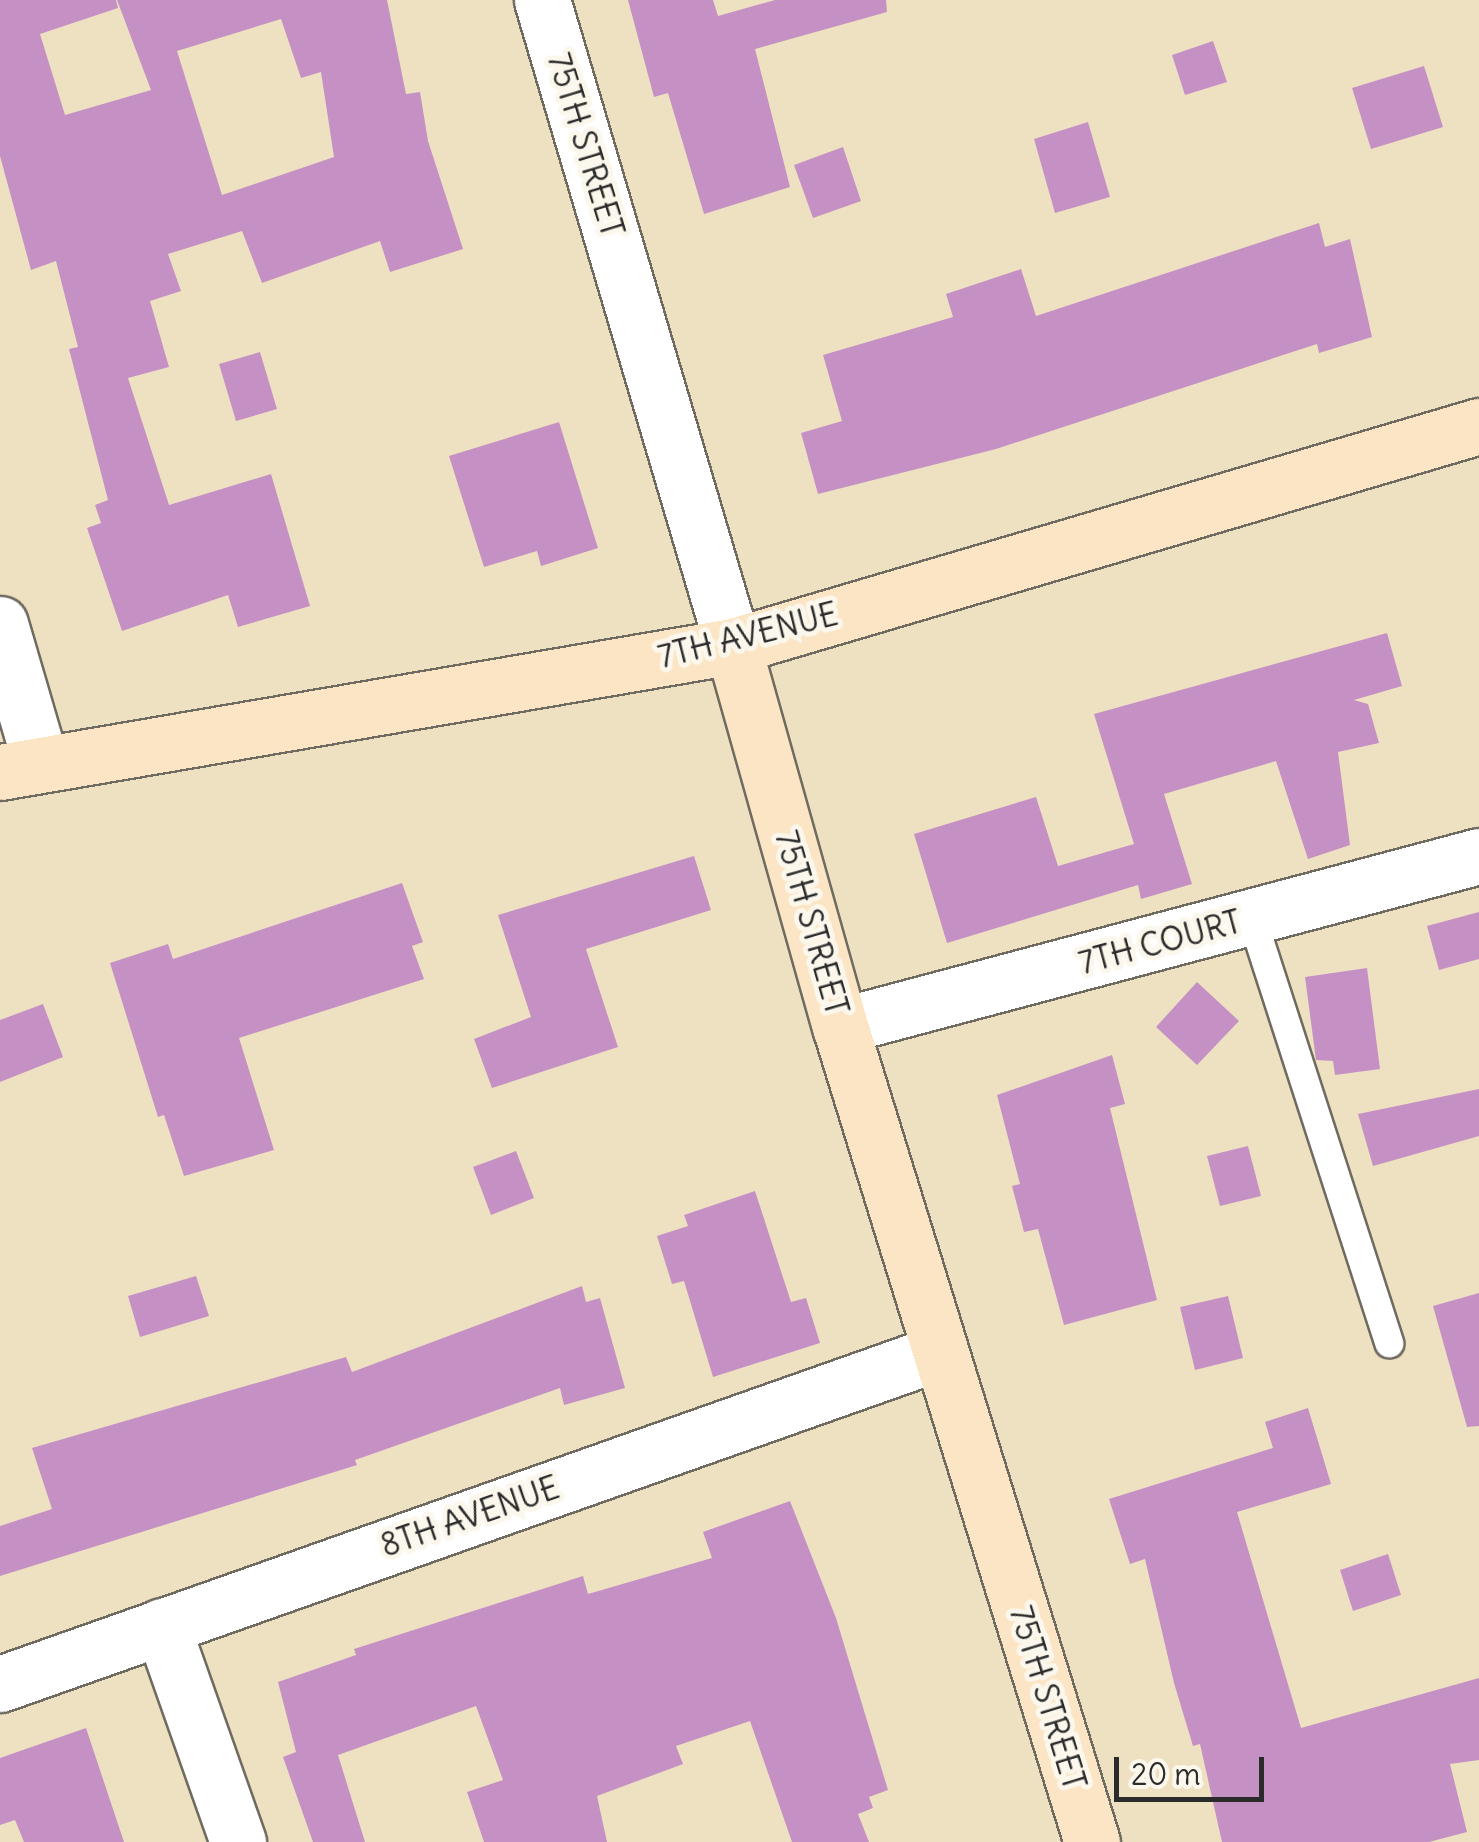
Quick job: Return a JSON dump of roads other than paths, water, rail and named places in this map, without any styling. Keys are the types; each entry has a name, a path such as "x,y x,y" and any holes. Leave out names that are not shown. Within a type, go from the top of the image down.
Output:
{"street":[{"name":"75TH STREET","path":"542,0 733,646 840,1026 1092,1842"},
{"name":"7TH AVENUE","path":"21,768 733,646 1479,426"},
{"path":"0,624 21,768"},
{"name":"7TH COURT","path":"840,1026 1479,856"},
{"name":"8TH AVENUE","path":"0,1684 940,1352"},
{"path":"162,1626 238,1842"}],"lane":[{"path":"1252,918 1389,1343"}]}
